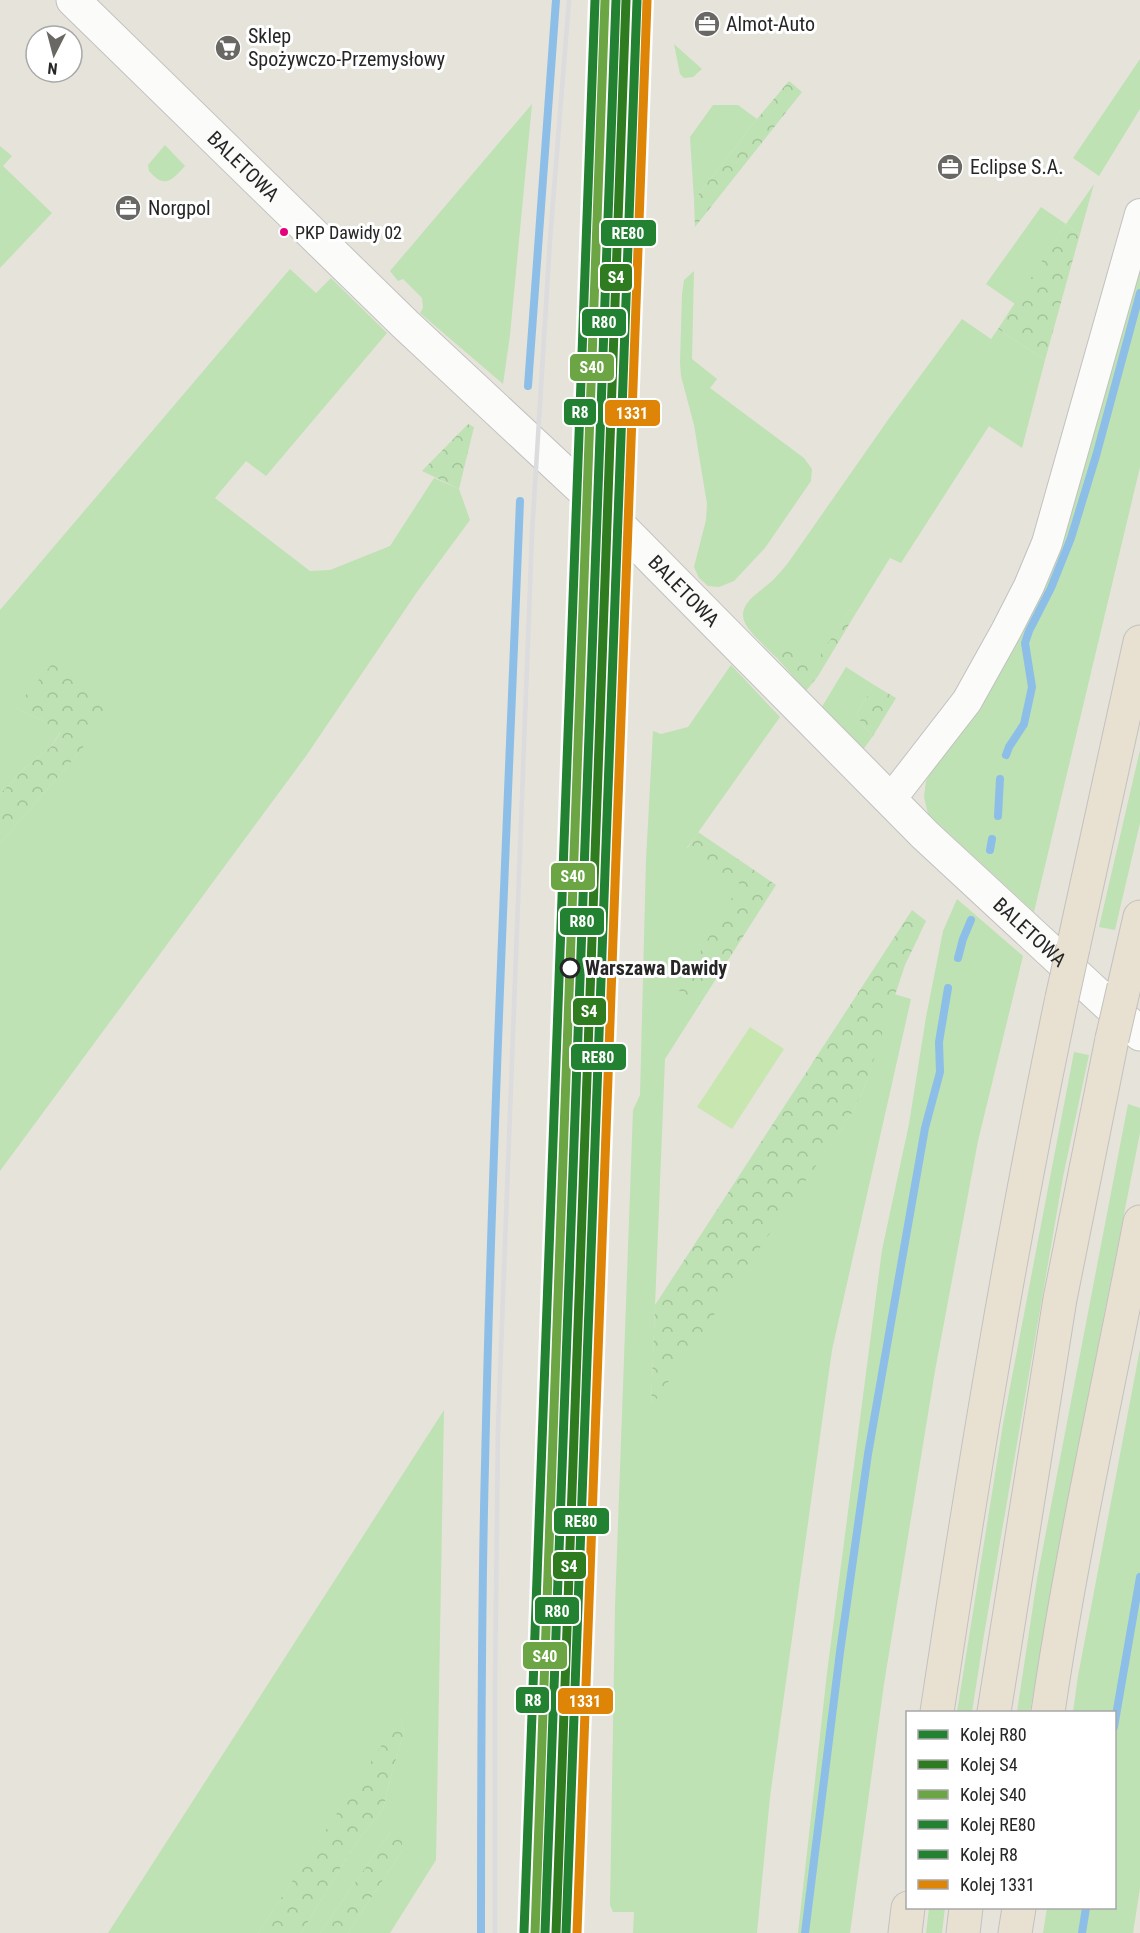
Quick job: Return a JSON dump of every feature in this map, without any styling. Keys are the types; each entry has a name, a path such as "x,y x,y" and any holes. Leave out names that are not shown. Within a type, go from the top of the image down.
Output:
{"highway":[{"path":"936,1711 1003,1310 1043,1092 1140,642"},
{"path":"994,1711 1060,1299 1126,1037 1124,987 1140,917"},
{"path":"1048,1711 1070,1578 1140,1222"},
{"path":"905,1933 908,1909"},
{"path":"963,1933 966,1909"},
{"path":"1015,1933 1019,1909"}],"street":[{"name":"BALETOWA","path":"73,0 405,324 590,496 1126,1037"},
{"path":"888,798 898,790 967,701 1029,586 1047,543 1140,214"}],"green space":[{"path":"674,44 702,69 693,77 684,78 680,74"},
{"path":"1140,59 1140,109 1099,176 1073,158"},
{"path":"789,81 802,92 695,227 694,200"},
{"path":"532,104 510,335 503,384 420,313 423,308 422,298 403,279 398,281 390,271"},
{"path":"713,105 738,105 757,119 694,200 690,137"},
{"path":"165,145 185,166 168,181 155,177 149,171 148,165"},
{"path":"0,146 12,156 3,166 52,213 0,268"},
{"path":"1094,184 1080,234 1066,224"},
{"path":"1041,207 1066,224 1015,304 986,284"},
{"path":"1066,224 1080,234 1045,360 998,329"},
{"path":"1140,260 1140,467 1034,912 928,814 924,797 926,781 1005,656"},
{"path":"290,269 316,293 331,278 387,333 266,476 246,461 215,498 310,571 330,570 390,546 434,478 459,489 470,520 417,592 306,756 0,1171 0,843 72,761 104,720 15,708 44,721 60,732 51,747 28,765 0,794 0,610"},
{"path":"694,271 692,359 717,379 710,388 804,458 812,469 811,481 765,548 734,581 719,587 708,586 699,578 694,567 706,520 707,504 694,425 681,376 680,363 684,280"},
{"path":"962,319 991,339 998,329 1045,360 1022,448 989,426 901,563 890,558 856,613 850,610 813,667 787,647 777,658 748,628 743,613 745,607 788,563"},
{"path":"468,424 474,427 459,489 422,471"},
{"path":"850,610 856,613 818,676 806,691 777,658 786,646 813,666"},
{"path":"53,663 119,714 104,721 0,843 0,794 28,765 51,747 60,733 44,721 15,708"},
{"path":"731,665 780,717 687,848 741,884 679,990 700,1004 665,1059 651,1405 852,1113 865,1086 894,994 911,999 832,1350 770,1797 757,1933 633,1933 634,1912 613,1912 610,1905 615,1607 633,1110 640,1095 646,860 653,731 661,734 688,727"},
{"path":"846,667 874,685 857,713 862,725 873,736 862,751 820,710"},
{"path":"874,685 896,698 873,736 862,725 857,713"},
{"path":"1140,750 1140,823 1115,930 1099,927"},
{"path":"698,832 776,885 700,1004 678,990 740,884 687,849"},
{"path":"957,899 1023,956 978,1141 935,1371 884,1684 850,1933 798,1933 827,1673 882,1250 909,1124 926,1017 943,931"},
{"path":"912,910 926,921 905,965 865,1086 852,1113 651,1407 655,1305"},
{"path":"750,1027 784,1049 732,1129 697,1107"},
{"path":"1074,1052 1089,1055 1063,1177 972,1711 957,1711 1003,1424"},
{"path":"1128,1104 1140,1108 1140,1133 1068,1498 1030,1711 1017,1711 1037,1579"},
{"path":"1140,1349 1140,1888 1133,1933 1043,1933 1047,1909 1116,1909 1116,1711 1073,1711"},
{"path":"444,1410 436,1860 390,1933 348,1933 402,1851 391,1831 320,1933 301,1933 354,1846 383,1809 404,1732 401,1717 258,1933 108,1933"},
{"path":"401,1716 404,1732 383,1809 354,1846 301,1933 258,1933"},
{"path":"391,1831 402,1833 402,1851 348,1933 320,1933"},
{"path":"929,1909 945,1909 942,1933 926,1933"}],"waterway":[{"path":"528,386 556,0"},
{"path":"1006,755 1024,724 1032,687 1025,643 1071,538 1096,456 1140,293"},
{"path":"481,1933 482,1640 488,1345 520,501"},
{"path":"998,816 1000,779"},
{"path":"990,850 992,839"},
{"path":"958,958 971,920"},
{"path":"805,1933 840,1652 868,1454 925,1128 940,1072 939,1042 948,988"},
{"path":"1116,1715 1140,1577"},
{"path":"1082,1933 1086,1909"}],"railway":[{"path":"495,1933 498,1428 532,534 550,240 569,0"}],"rail line":[{"name":"R8","path":"524,1932 595,0"},
{"name":"S40","path":"535,1933 605,0"},
{"name":"R80","path":"545,1933 616,0"},
{"name":"S4","path":"556,1933 626,0"},
{"name":"RE80","path":"566,1933 637,1"},
{"name":"1331","path":"577,1933 647,1"}],"place":[{"name":"Almot-Auto","path":"707,24"},
{"name":"Sklep Spożywczo-Przemysłowy","path":"228,48"},
{"name":"Eclipse S.A.","path":"950,167"},
{"name":"Norgpol","path":"128,208"},
{"name":"PKP Dawidy 02","path":"284,232"},
{"name":"Warszawa Dawidy","path":"570,968"}]}
